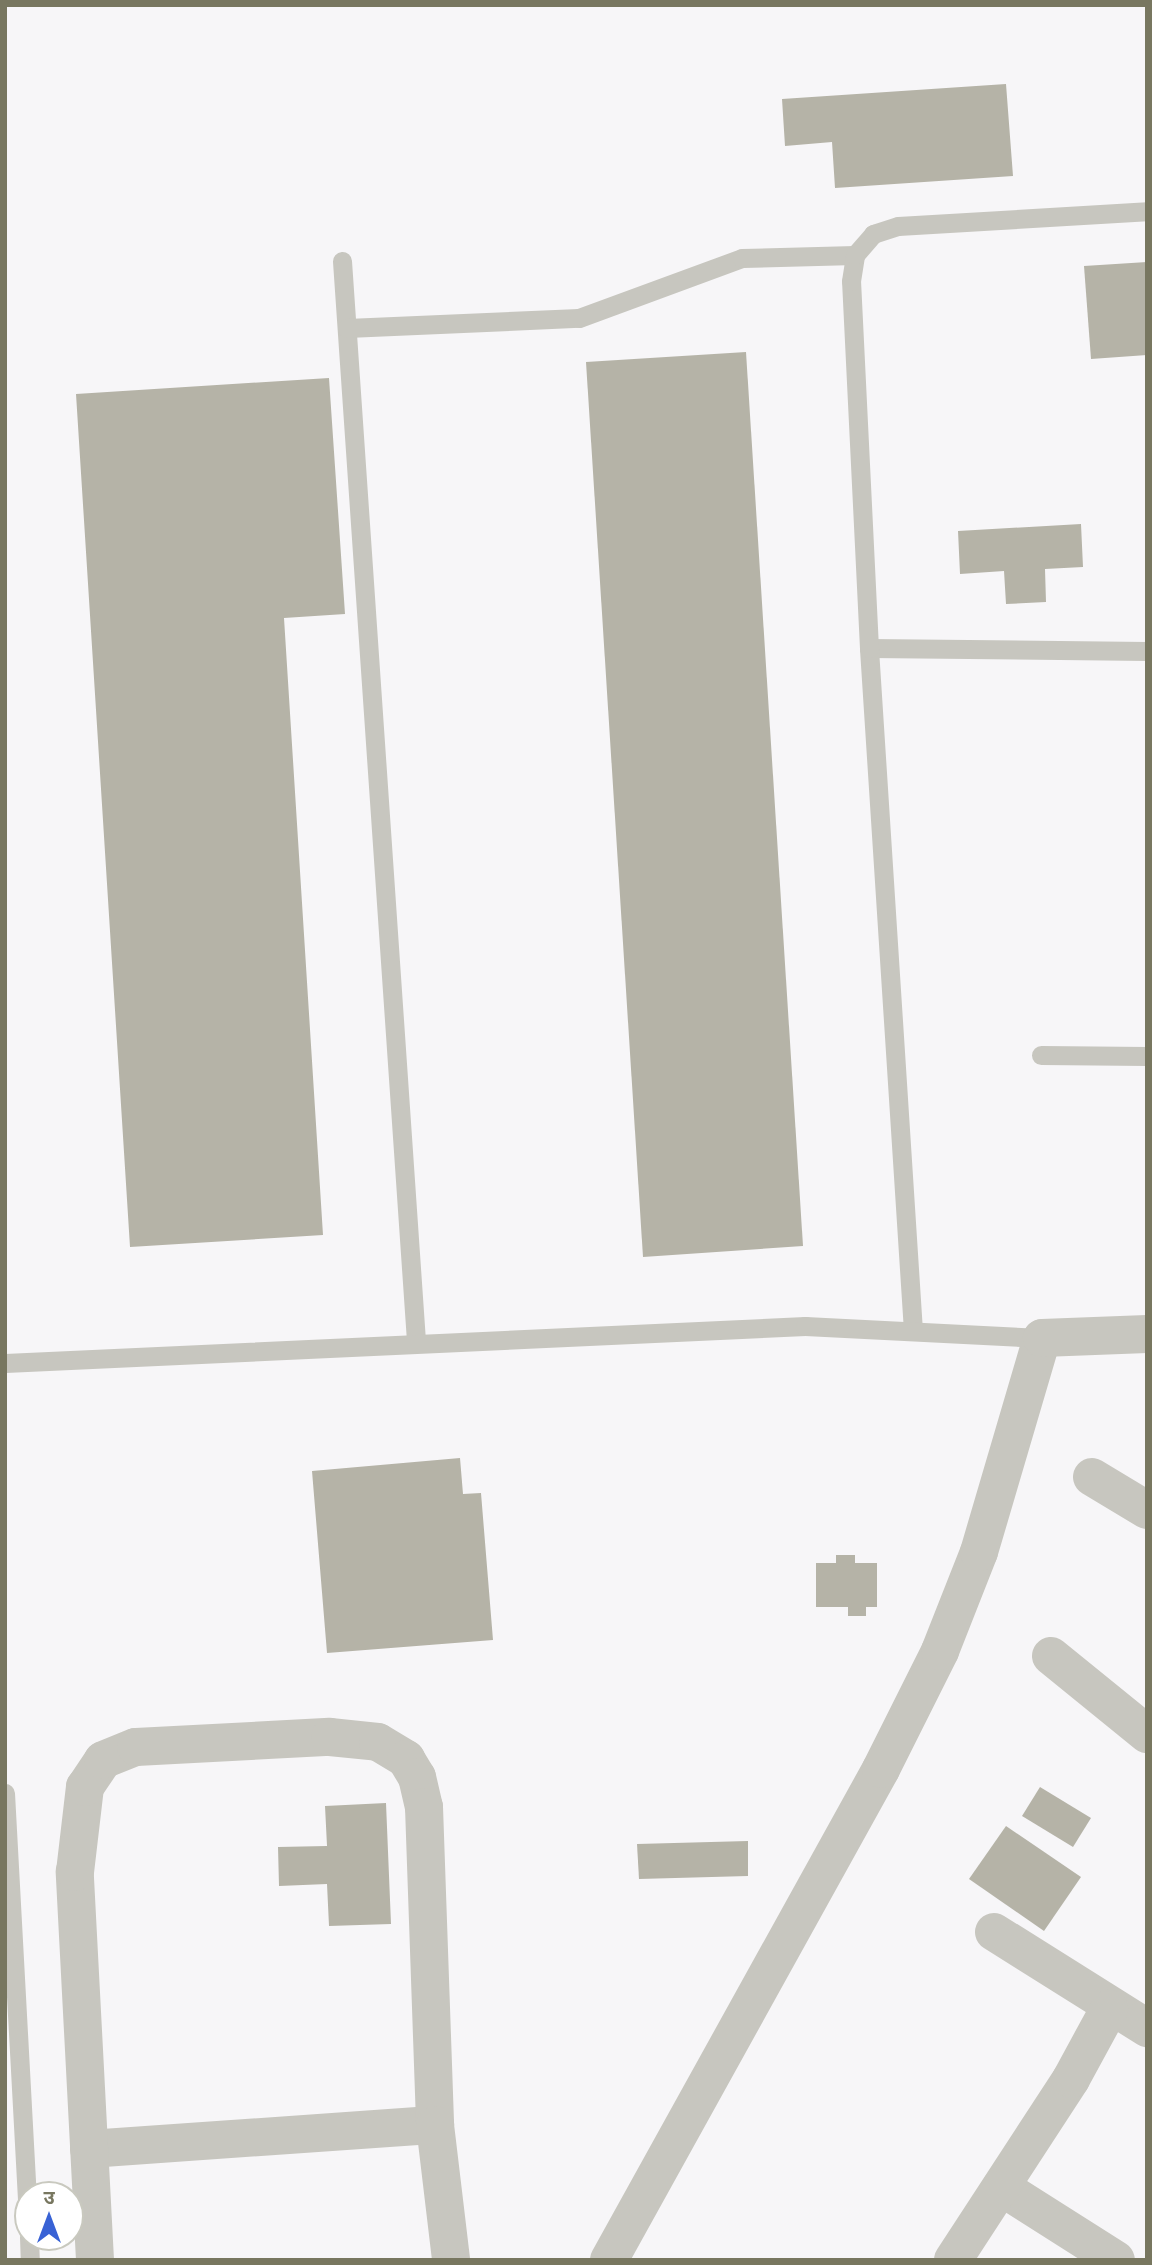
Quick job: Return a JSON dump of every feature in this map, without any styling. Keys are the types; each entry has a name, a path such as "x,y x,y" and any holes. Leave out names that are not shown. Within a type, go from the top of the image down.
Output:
{"street":[{"path":"609,2260 881,1769 940,1651 979,1552 1042,1338 1147,1334"},
{"path":"1092,1477 1147,1510"},
{"path":"1051,1656 1147,1734"},
{"path":"95,2260 77,1829 85,1787 103,1760 136,1747 330,1737 378,1742 406,1759 417,1777 424,1807 435,2125 451,2260"},
{"path":"994,1932 1109,2009 1147,2028"},
{"path":"953,2260 1071,2079 1109,2009"},
{"path":"89,2149 435,2125"},
{"path":"1001,2187 1115,2260"}],"lane":[{"path":"913,1331 869,648 851,281 855,255 873,234 898,226 1147,211"},
{"path":"347,328 579,318 742,258 855,255"},
{"path":"342,261 416,1341"},
{"path":"869,648 1147,651"},
{"path":"1041,1055 1147,1056"},
{"path":"5,1363 416,1341 805,1326 1042,1338"},
{"path":"5,1793 26,2181"}],"building":[{"path":"1006,84 1013,176 835,188 832,142 785,146 782,99"},
{"path":"1147,262 1147,355 1091,359 1084,266"},
{"path":"746,352 803,1246 643,1257 586,362"},
{"path":"329,378 345,614 284,618 323,1235 130,1247 76,394"},
{"path":"1081,524 1083,567 1045,569 1046,602 1006,604 1004,571 960,574 958,531"},
{"path":"460,1458 463,1494 481,1493 493,1640 327,1653 312,1471"},
{"path":"836,1555 855,1555 855,1563 877,1563 877,1607 866,1607 866,1616 848,1616 848,1607 816,1607 816,1563 836,1563"},
{"path":"1040,1787 1091,1818 1073,1847 1022,1816"},
{"path":"386,1803 391,1924 329,1926 327,1884 279,1886 278,1847 327,1846 325,1806"},
{"path":"1006,1826 1081,1877 1044,1931 969,1879"},
{"path":"748,1841 748,1876 639,1879 637,1844"}]}
